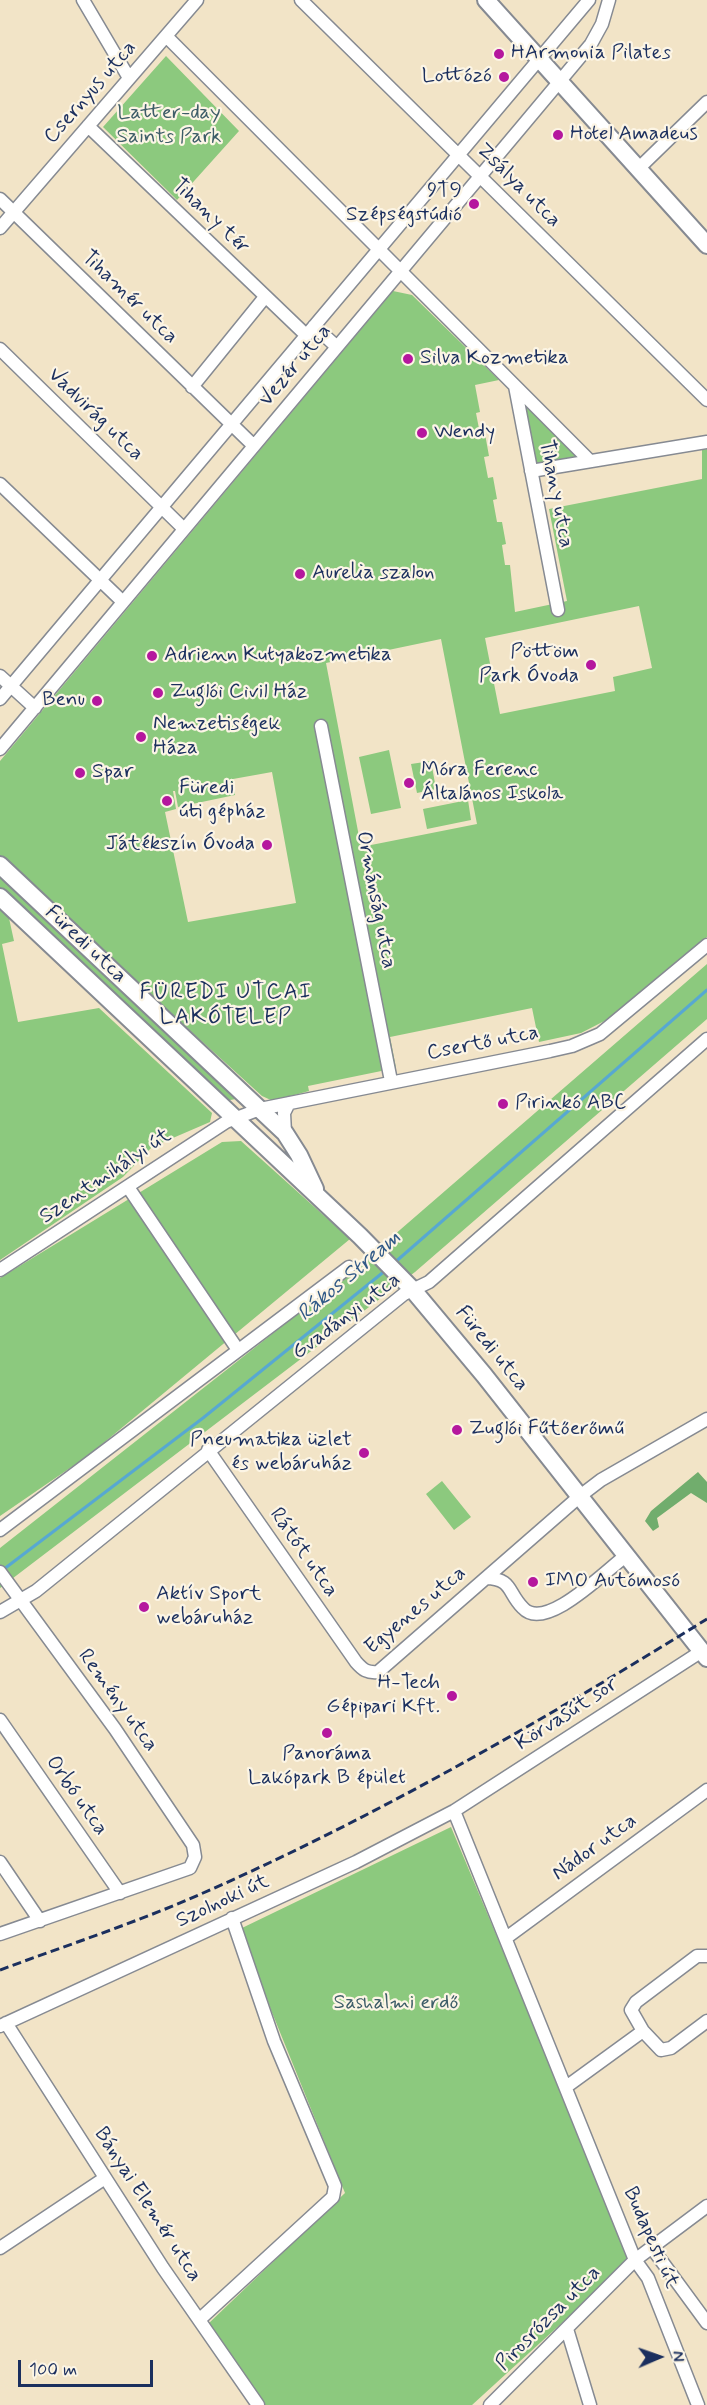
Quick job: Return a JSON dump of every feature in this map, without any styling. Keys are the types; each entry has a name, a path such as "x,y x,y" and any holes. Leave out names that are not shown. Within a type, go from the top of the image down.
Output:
{"main road":[{"path":"486,0 707,245"},
{"name":"Füredi utca","path":"0,865 285,1133 299,1155 321,1200"},
{"name":"Füredi utca","path":"0,897 384,1260 412,1290 580,1496 704,1654"}],"street":[{"path":"83,0 129,78"},
{"name":"Csernyus utca","path":"0,228 197,0"},
{"name":"Zsálya utca","path":"300,0 707,400"},
{"name":"Vezér utca","path":"0,699 310,331 374,246 458,154 589,0"},
{"name":"Vezér utca","path":"0,749 591,44 607,2"},
{"path":"166,36 374,246"},
{"path":"539,58 547,73 543,102"},
{"path":"638,169 707,102"},
{"name":"Tihany tér","path":"88,126 265,297 310,331 337,347"},
{"name":"Tihamér utca","path":"0,199 254,446"},
{"name":"Tihany utca","path":"374,246 590,461 707,442"},
{"path":"192,387 265,297"},
{"name":"Vadvirág utca","path":"0,349 184,529"},
{"name":"Tihany utca","path":"514,386 558,610"},
{"path":"531,471 590,461"},
{"path":"0,484 123,602"},
{"path":"0,676 35,708"},
{"name":"Ormánság utca","path":"321,726 391,1081"},
{"name":"Csertő utca","path":"235,1118 289,1102 572,1046 594,1038 707,945"},
{"name":"Gvadányi utca","path":"0,1612 36,1591 208,1450 412,1290 429,1282 707,1039"},
{"path":"285,1133 284,1113 289,1102"},
{"name":"Szentmihályi út","path":"0,1270 128,1187 172,1155 235,1118"},
{"path":"128,1187 238,1350"},
{"name":"Gvadányi utca","path":"0,1530 349,1267"},
{"name":"Egyenes utca","path":"370,1673 378,1672 601,1480 707,1419"},
{"name":"Rátót utca","path":"208,1450 356,1662 362,1670 370,1673"},
{"name":"Egyenes utca","path":"486,1578 499,1579 507,1584 523,1609 542,1614 565,1604 627,1555"},
{"name":"Remény utca","path":"3,1577 115,1729 193,1845 195,1857 190,1868 120,1893"},
{"name":"Körvasút sor","path":"454,1811 704,1654"},
{"name":"Orbó utca","path":"0,1720 120,1893"},
{"name":"Nádor utca","path":"506,1938 707,1790"},
{"name":"Szolnoki út","path":"3,2025 356,1862 454,1811"},
{"name":"Budapesti út","path":"454,1811 635,2260 648,2278 698,2405"},
{"path":"0,1862 40,1921"},
{"path":"0,1934 120,1893"},
{"path":"199,2320 333,2197 335,2186 271,2033 232,1918"},
{"path":"707,1956 697,1956 636,2002 632,2013 654,2046 664,2050 671,2048 707,2021"},
{"name":"Bányai Elemér utca","path":"3,2025 258,2405"},
{"path":"566,2087 643,2031"},
{"path":"0,2248 105,2178"},
{"name":"Pirosrózsa utca","path":"490,2405 635,2260 707,2205"},
{"path":"652,2248 707,2323"},
{"path":"567,2329 590,2405"}],"green space":[{"name":"Latter-day Saints Park","path":"166,56 239,131 177,200 103,127"},
{"path":"393,291 412,295 499,380 475,385 480,412 476,413 480,434 485,434 489,456 484,457 488,478 493,477 497,499 493,500 497,522 502,522 506,544 502,545 505,565 510,565 515,612 567,601 549,509 702,479 702,450 707,449 707,937 618,1014 581,1033 539,1042 532,1008 390,1037 396,1068 308,1086 309,1091 273,1101 262,1096 0,858 0,761","holes":["639,606 652,668 613,677 615,691 500,714 485,638","441,639 477,824 361,847 326,663","272,772 296,903 188,922 165,812 176,809 173,791 175,791 178,807 235,795 233,779"]},
{"path":"525,405 580,458 537,465"},
{"path":"389,750 401,808 371,814 359,757"},
{"path":"431,761 436,789 417,793 411,764"},
{"path":"468,800 471,820 427,829 423,809"},
{"path":"0,872 241,1098 225,1101 0,890"},
{"path":"0,903 7,909 14,941 2,944 18,1022 99,1008 212,1113 210,1122 152,1147 123,1177 0,1260"},
{"path":"707,964 707,1019 415,1272 0,1588 0,1548 356,1268"},
{"path":"241,1141 350,1239 89,1455 0,1516 0,1278 222,1142"},
{"path":"698,1472 707,1482 707,1503 691,1493 657,1518 659,1527 653,1531 645,1521 651,1511"},
{"path":"442,1481 471,1517 454,1530 426,1494"},
{"name":"Sashalmi erdő","path":"451,1827 632,2259 472,2405 264,2405 208,2324 345,2193 271,2010 242,1928"}],"waterway":[{"name":"Rákos Stream","path":"393,1264 707,990"},
{"name":"Rákos Stream","path":"4,1569 203,1418 386,1270"}],"railway":[{"path":"0,1970 164,1910 321,1838 517,1733 707,1619"}],"place":[{"name":"HArmonia Pilates","path":"499,54"},
{"name":"Lottózó","path":"504,77"},
{"name":"Hotel Amadeus","path":"558,135"},
{"name":"9T9 Szépségstúdió","path":"474,204"},
{"name":"Silva Kozmetika","path":"408,359"},
{"name":"Wendy","path":"422,433"},
{"name":"Aurelia szalon","path":"300,574"},
{"name":"Adrienn Kutyakozmetika","path":"152,656"},
{"name":"Pöttöm Park Óvoda","path":"591,665"},
{"name":"Zuglói Civil Ház","path":"158,693"},
{"name":"Benu","path":"97,701"},
{"name":"Nemzetiségek Háza","path":"141,737"},
{"name":"Spar","path":"80,773"},
{"name":"Móra Ferenc Általános Iskola","path":"409,783"},
{"name":"Füredi úti gépház","path":"167,801"},
{"name":"Játékszín Óvoda","path":"267,845"},
{"name":"Pirinkó ABC","path":"503,1104"},
{"name":"Zuglói Fűtőerőmű","path":"457,1430"},
{"name":"Pneumatika üzlet és webáruház","path":"364,1453"},
{"name":"IMO Autómosó","path":"533,1582"},
{"name":"Aktív Sport webáruház","path":"144,1607"},
{"name":"H-Tech Gépipari Kft.","path":"452,1696"},
{"name":"Panoráma Lakópark B épület","path":"327,1733"}],"district":[{"name":"FÜREDI UTCAI LAKÓTELEP","path":"226,1006"}]}
